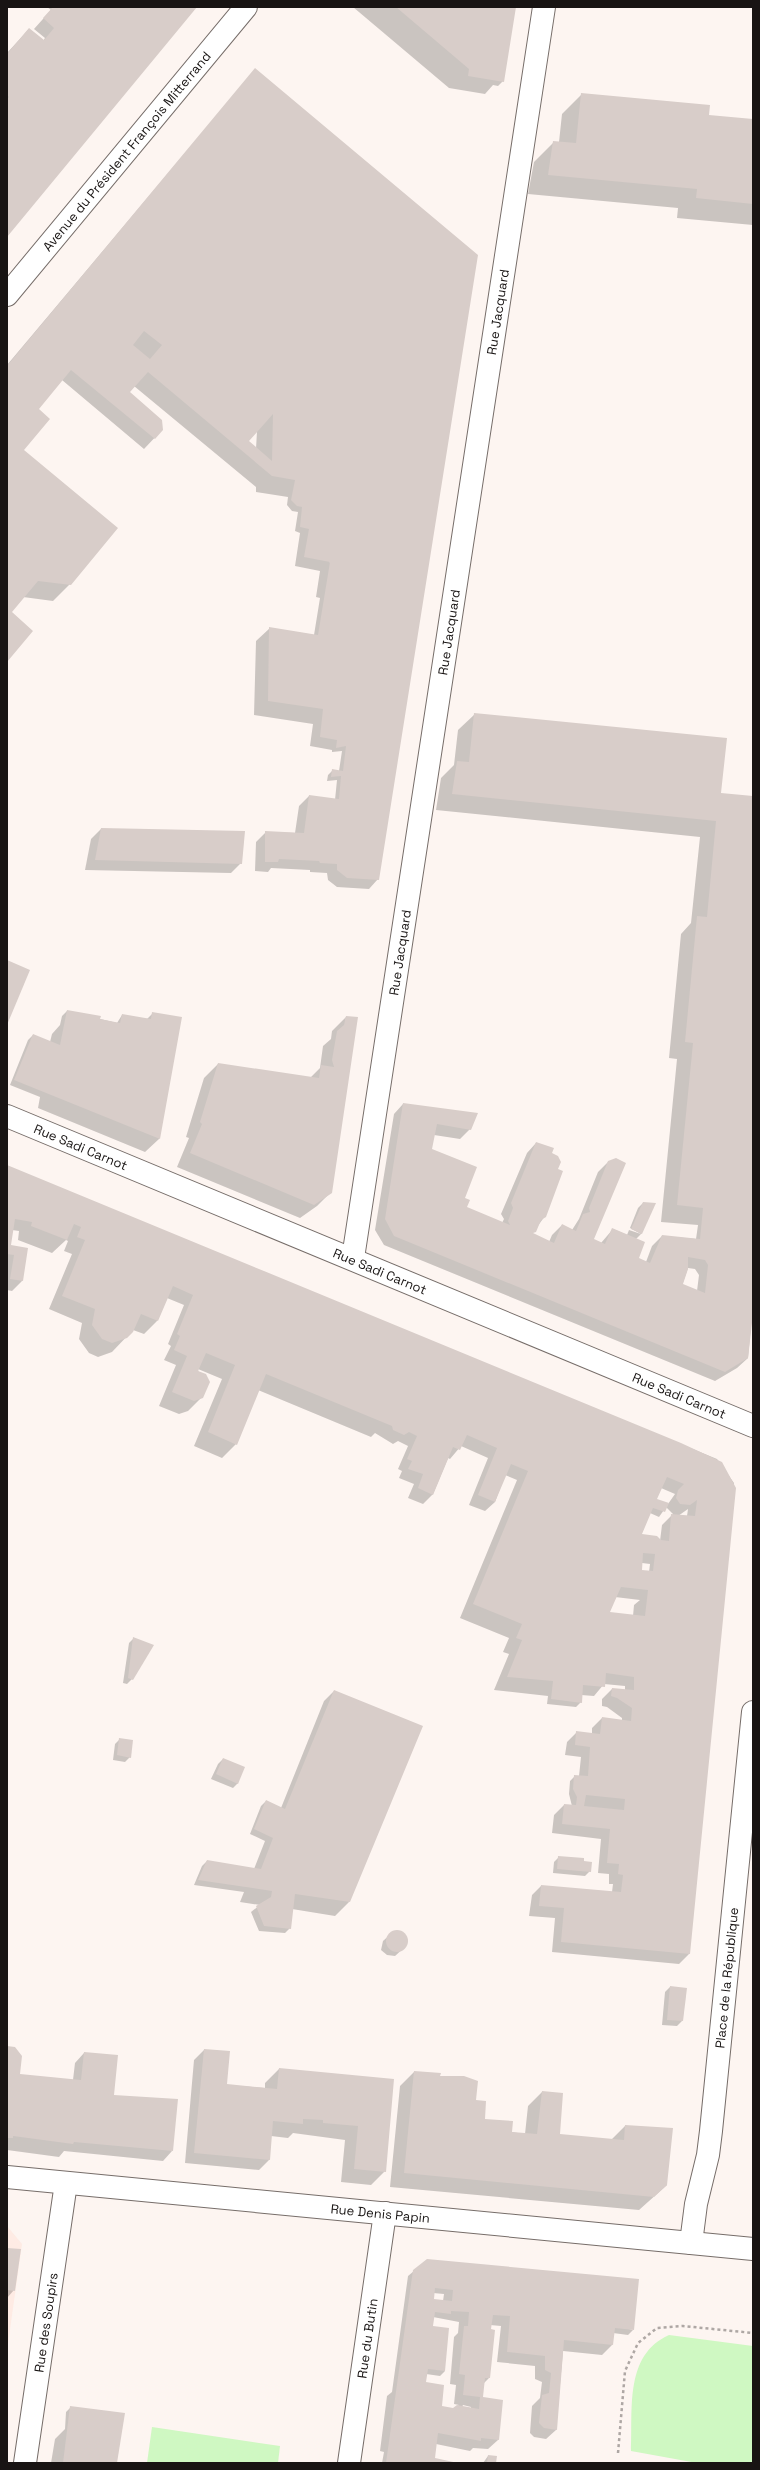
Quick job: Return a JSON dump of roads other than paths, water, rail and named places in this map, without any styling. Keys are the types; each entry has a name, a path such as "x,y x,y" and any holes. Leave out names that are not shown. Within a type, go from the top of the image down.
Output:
{"street":[{"name":"Avenue du Président François Mitterrand","path":"7,295 246,7"},
{"name":"Rue Jacquard","path":"352,1258 544,7"},
{"name":"Rue Sadi Carnot","path":"7,1116 352,1258 753,1426"},
{"name":"Place de la République","path":"691,2242 696,2204 708,2155 711,2131 753,1712"},
{"name":"Rue Denis Papin","path":"7,2177 753,2249"},
{"name":"Rue des Soupirs","path":"25,2463 66,2183"},
{"name":"Rue du Butin","path":"349,2463 385,2213"}]}
